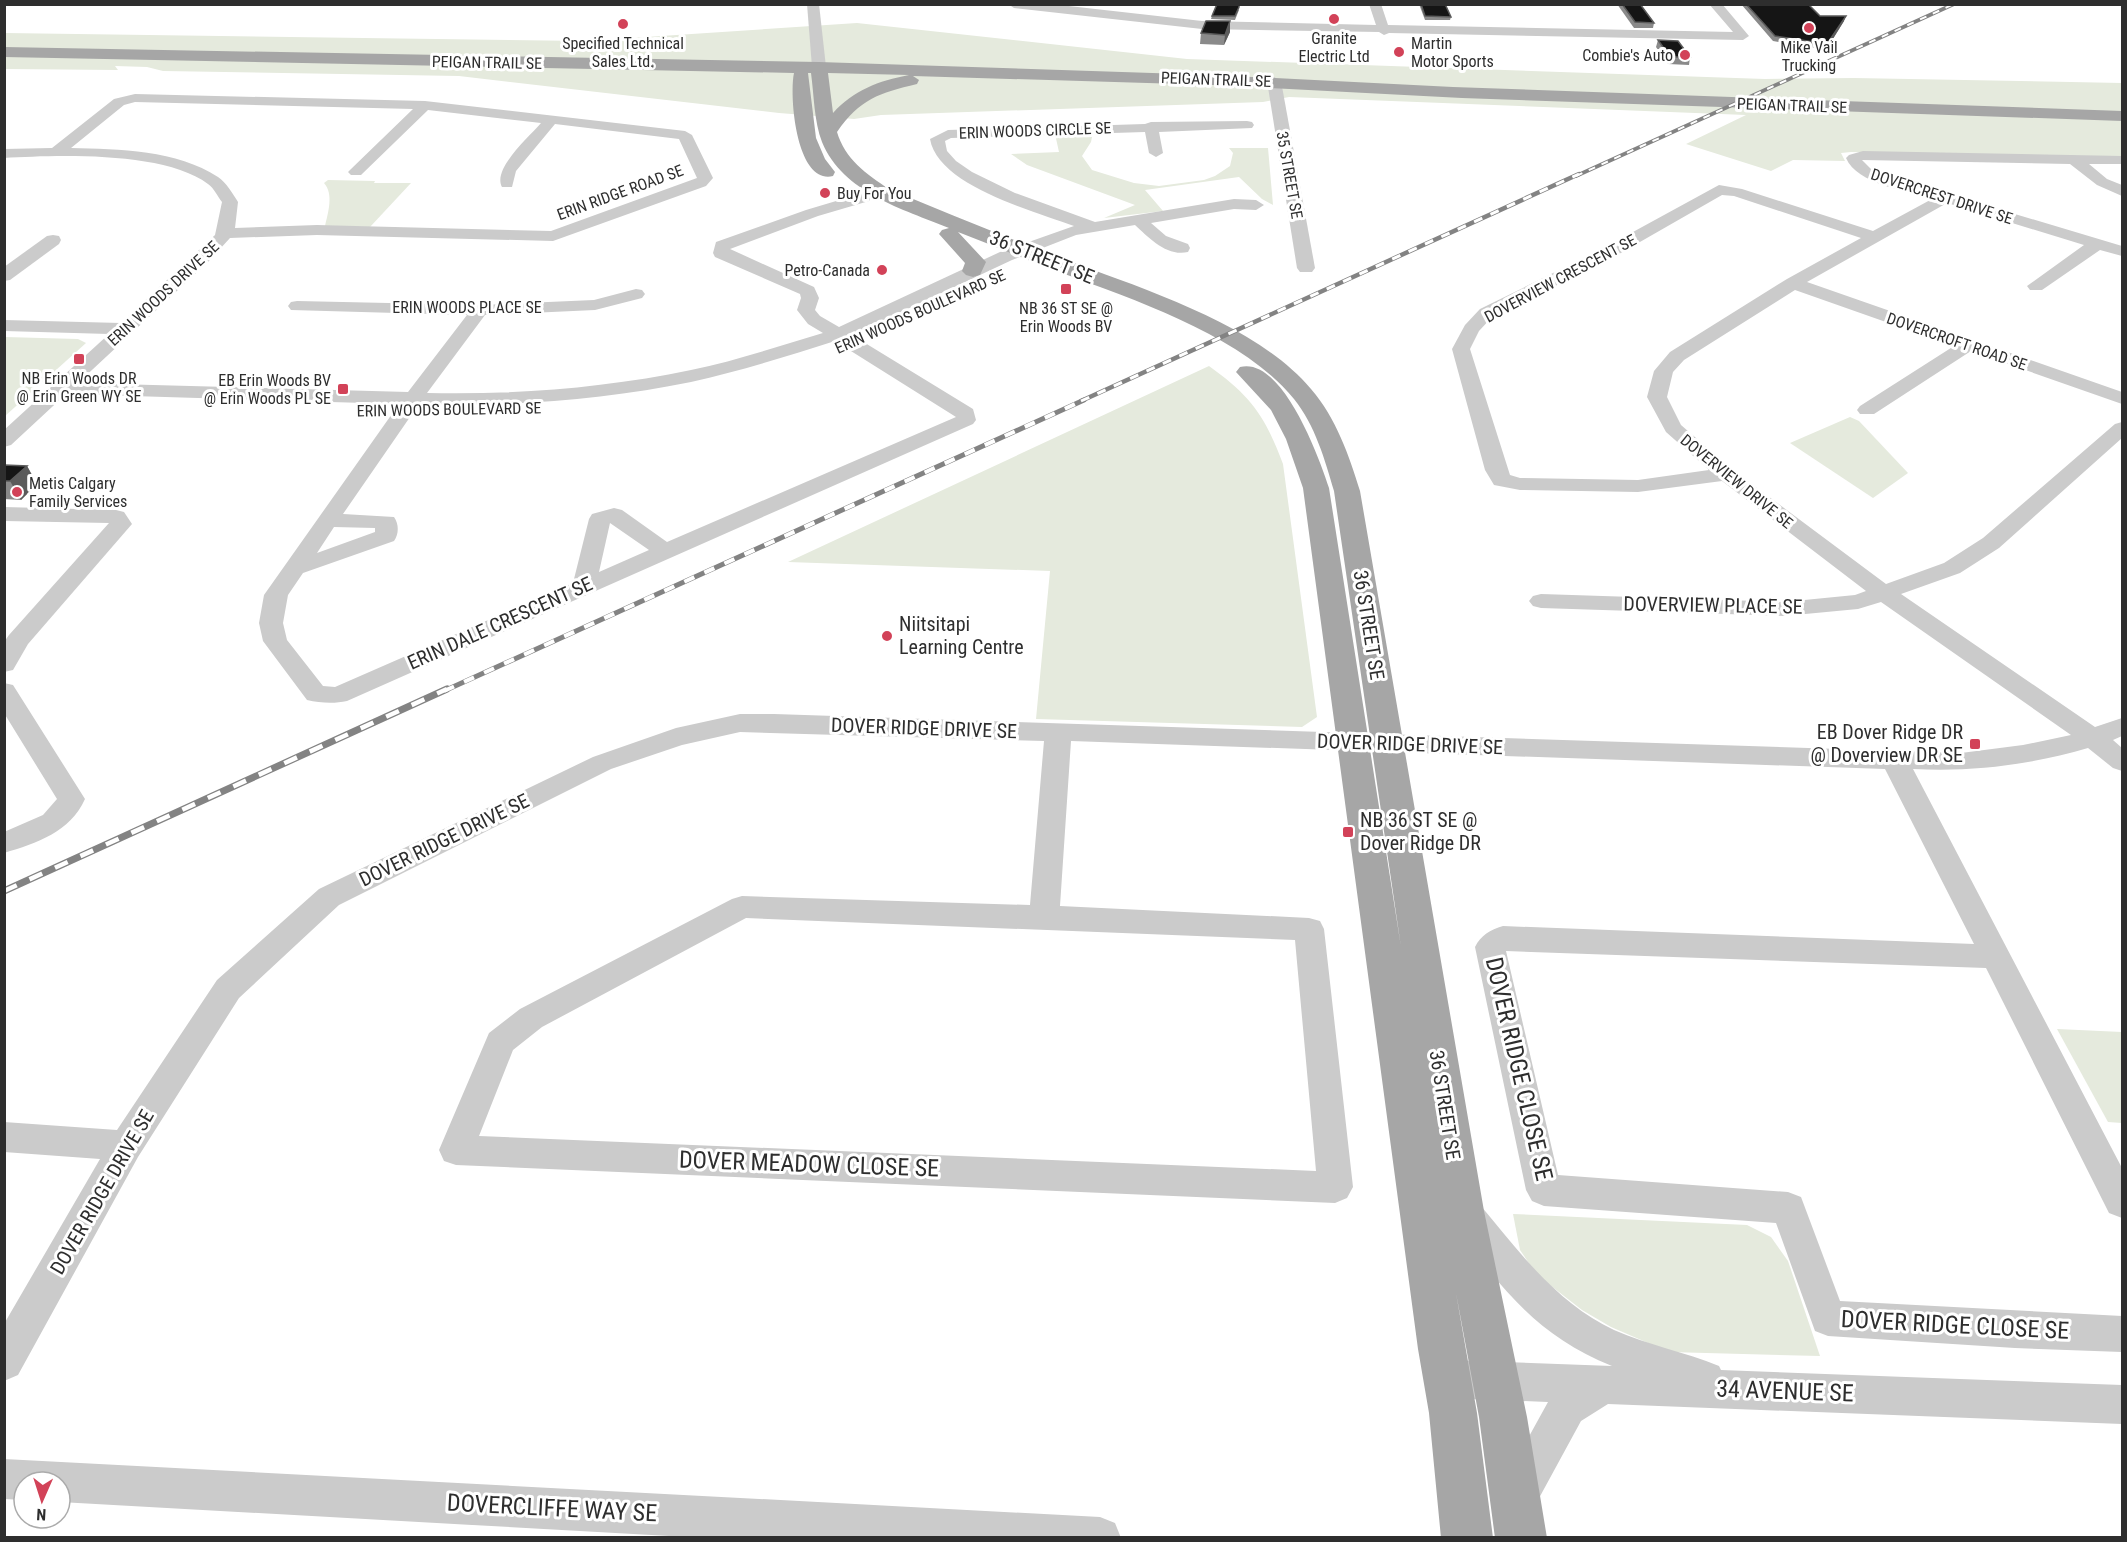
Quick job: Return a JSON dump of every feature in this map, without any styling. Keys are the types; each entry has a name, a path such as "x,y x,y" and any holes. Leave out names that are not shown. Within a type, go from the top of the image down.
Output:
{"main road":[{"path":"817,49 841,60 924,71"},
{"name":"PEIGAN TRAIL SE","path":"4,52 742,66 797,58 819,68 2122,116"},
{"name":"36 STREET SE","path":"797,58 803,94 802,123 811,150 822,168 837,182 863,198 949,234 1081,272 1227,336 1285,376 1302,393 1321,422 1336,453 1347,491 1370,743 1447,1378 1454,1413 1467,1538"},
{"path":"618,64 748,74 776,80 803,94"},
{"name":"36 STREET SE","path":"819,68 832,147 857,177 882,193 1024,257 1208,345 1256,378 1275,398 1292,422 1305,451 1316,488 1370,743 1503,1417 1518,1519"},
{"name":"PEIGAN TRAIL SE","path":"969,72 1077,80 1274,84"},
{"path":"828,132 846,107 860,95 900,82 956,78 1077,80"},
{"path":"949,234 976,262 973,271"},
{"path":"1066,246 1066,255 1081,272"}],"street":[{"name":"36 STREET SE","path":"813,4 819,68"},
{"path":"1014,4 1134,19 1269,22 1384,31 1743,36 1715,4"},
{"path":"1375,4 1384,31"},
{"name":"35 STREET SE","path":"1274,84 1305,268"},
{"name":"ERIN RIDGE ROAD SE","path":"56,152 118,102 135,98 425,105 685,135 705,178 701,183 553,236 317,230 226,233"},
{"path":"356,172 425,105"},
{"path":"507,184 508,170 551,120"},
{"name":"ERIN WOODS CIRCLE SE","path":"1092,226 987,186 961,172 947,161 939,150 937,139 948,134 1151,126 1247,125"},
{"path":"1151,126 1155,153"},
{"name":"ERIN WOODS DRIVE SE","path":"4,154 118,153 155,159 206,175 230,200 232,214 226,233 202,258 4,441"},
{"name":"DOVERCREST DRIVE SE","path":"2122,160 1863,155 1854,158 1856,164 1865,172 2122,251"},
{"path":"2074,159 2102,182 2122,191"},
{"name":"DOVERVIEW CRESCENT SE","path":"1726,474 1638,486 1520,484 1502,480 1496,470 1461,350 1471,329 1486,313 1606,254 1719,190 1736,192 1874,237"},
{"path":"847,339 814,320 806,310 810,298 808,291 721,253 722,246 812,213 863,198"},
{"name":"DOVERVIEW DRIVE SE","path":"1945,198 1792,283 1677,356 1664,371 1657,397 1672,428 1726,474 1885,594 2094,739 2122,762"},
{"name":"ERIN WOODS CIRCLE SE","path":"1024,257 1072,231 1092,226 1234,204 1256,205"},
{"path":"1138,219 1160,240 1182,248"},
{"name":"ERIN WOODS CIRCLE SE","path":"1024,257 1066,246 1084,236 1092,226"},
{"path":"4,276 53,240"},
{"path":"2036,286 2097,244"},
{"name":"ERIN WOODS BOULEVARD SE","path":"847,339 973,271 1024,257"},
{"name":"ERIN WOODS BOULEVARD SE","path":"62,388 510,412 603,404 690,389 778,367 847,339 1024,257"},
{"name":"DOVERCROFT ROAD SE","path":"1792,283 2122,398"},
{"name":"ERIN WOODS PLACE SE","path":"297,306 480,310 596,305 636,294"},
{"name":"ERIN DALE CRESCENT SE","path":"480,310 408,405 276,595 271,623 275,641 316,694 338,695 966,420 966,413 847,339"},
{"path":"4,325 125,329"},
{"path":"1867,410 1968,345"},
{"name":"ERIN WOODS BOULEVARD SE","path":"47,402 408,405"},
{"name":"DOVERVIEW PLACE SE","path":"1540,601 1784,609 1858,602 1885,594 1952,568 1991,543 2122,428"},
{"path":"4,514 116,517 121,524 18,640 4,664"},
{"path":"584,586 600,519 614,515 664,551"},
{"path":"293,569 386,536 386,522 327,520"},
{"path":"4,691 71,799 68,809 54,822 4,843"},
{"name":"DOVER RIDGE DRIVE SE","path":"4,1362 126,1146 228,989 329,897 602,763 676,737 740,723 1961,762 2026,754 2094,739 2122,726"},
{"path":"1044,917 1058,733"},
{"path":"1895,761 2122,1202"},
{"name":"DOVER MEADOW CLOSE SE","path":"742,907 1044,917 1309,929 1335,1187 456,1149 500,1042 531,1018 742,907"},
{"name":"DOVER RIDGE CLOSE SE","path":"1996,957 1503,938 1490,947 1544,1190 1788,1208 1828,1318 2122,1334"},
{"path":"4,1137 126,1146"},
{"path":"1462,1210 1518,1278 1544,1305 1574,1328 1649,1361 1731,1388"},
{"name":"34 AVENUE SE","path":"1447,1378 2122,1405"},
{"path":"1518,1519 1567,1407 1605,1384"},
{"name":"DOVERCLIFFE WAY SE","path":"4,1479 1100,1538"}],"shaded area":[{"path":"857,23 1187,59 1765,79 1854,78 2122,83 2122,157 1851,152 1841,153 1845,161 1793,160 1771,171 1686,144 1746,115 1289,97 1263,102 881,115 854,119 779,113 459,76 163,71 147,67 115,66 118,70 5,69 5,33 585,41"},
{"path":"1093,132 1091,142 1082,156 1092,170 1134,183 1159,186 1204,180 1215,176 1230,166 1233,153 1229,148 1268,148 1273,205 1262,199 1239,177 1145,190 1163,211 1104,218 1135,205 1027,165 1011,154 1059,152 1055,134"},
{"path":"328,180 411,183 370,227 325,226 330,198 324,183"},
{"path":"5,337 78,339 86,343 5,416"},
{"path":"1209,366 1236,387 1255,408 1270,433 1283,464 1317,717 1302,727 1036,719 1050,571 788,562"},
{"path":"1850,417 1859,421 1908,473 1873,498 1790,443"},
{"path":"2057,1029 2122,1032 2122,1123 2108,1122"},
{"path":"1513,1214 1747,1225 1771,1237 1788,1261 1820,1356 1669,1352 1611,1327 1582,1310 1537,1275 1520,1250"}],"building":[{"path":"1217,4 1239,4 1239,7 1235,16 1212,16"},
{"path":"1421,4 1445,4 1451,17 1425,16"},
{"path":"1622,4 1640,4 1654,23 1635,22"},
{"path":"1746,4 1808,4 1820,16 1846,16 1827,44 1775,36"},
{"path":"1206,21 1230,21 1225,35 1201,33"},
{"path":"1658,40 1678,41 1690,57 1670,57"},
{"path":"4,465 27,466 10,481 4,481"}],"railway":[{"path":"1576,176 1954,4"},
{"path":"1081,401 1579,174"},
{"path":"444,691 1084,400"},
{"path":"4,891 447,689"}],"place":[{"name":"Granite Electric Ltd","path":"1334,19"},
{"name":"Specified Technical Sales Ltd.","path":"623,24"},
{"name":"Mike Vail Trucking","path":"1809,28"},
{"name":"Martin Motor Sports","path":"1399,52"},
{"name":"Combie's Auto","path":"1685,55"},
{"name":"Buy For You","path":"825,193"},
{"name":"Petro-Canada","path":"882,270"},
{"name":"NB 36 ST SE @ Erin Woods BV","path":"1066,289"},
{"name":"NB Erin Woods DR @ Erin Green WY SE","path":"79,359"},
{"name":"EB Erin Woods BV @ Erin Woods PL SE","path":"343,389"},
{"name":"Metis Calgary Family Services","path":"17,492"},
{"name":"Niitsitapi Learning Centre","path":"887,636"},
{"name":"EB Dover Ridge DR @ Doverview DR SE","path":"1975,744"},
{"name":"NB 36 ST SE @ Dover Ridge DR","path":"1348,832"}]}
